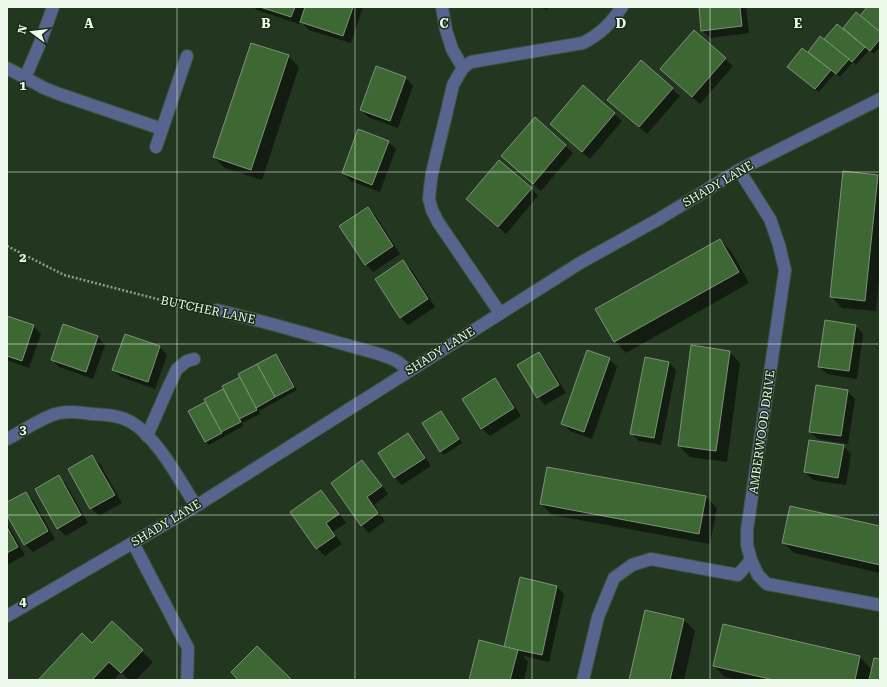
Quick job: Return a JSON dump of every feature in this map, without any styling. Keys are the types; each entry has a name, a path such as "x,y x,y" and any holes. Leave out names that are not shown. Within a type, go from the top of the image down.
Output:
{"street":[{"path":"25,78 53,7"},
{"path":"442,7 446,30 452,49 463,68"},
{"path":"500,313 438,222 432,210 430,188 432,173 454,85 463,68 471,62 583,43 595,37 605,28 622,7"},
{"path":"156,147 187,56"},
{"path":"7,68 44,88 162,129"},
{"name":"SHADY LANE","path":"7,616 196,506 580,264 659,219 739,170 880,99"},
{"name":"AMBERWOOD DRIVE","path":"739,170 770,219 779,245 784,270 748,530 747,545 751,560 758,576 767,584 880,605"},
{"name":"BUTCHER LANE","path":"217,310 395,359 408,371"},
{"path":"148,436 177,369 187,361 194,359"},
{"path":"7,439 50,416 60,413 69,412 124,419 131,422 148,436 161,452 196,506"},
{"path":"133,543 188,648 186,680"},
{"path":"583,680 598,617 614,578 632,565 651,559 738,575 751,560"}],"path":[{"name":"BUTCHER LANE","path":"7,246 64,275 200,310 217,310"}],"building":[{"path":"260,7 295,7 291,17"},
{"path":"305,7 353,7 343,36 300,22"},
{"path":"699,7 740,7 742,26 701,31"},
{"path":"867,7 880,7 880,32 860,16"},
{"path":"856,12 880,32 880,39 870,51 843,28"},
{"path":"837,24 865,47 852,62 824,39"},
{"path":"694,30 726,58 692,97 660,69"},
{"path":"820,36 849,59 836,74 808,52"},
{"path":"251,43 289,55 251,170 213,157"},
{"path":"802,48 831,70 815,89 787,67"},
{"path":"641,60 673,88 639,127 607,100"},
{"path":"376,66 406,77 390,121 360,110"},
{"path":"583,85 615,113 582,152 550,124"},
{"path":"535,117 566,145 533,184 501,156"},
{"path":"358,129 389,141 372,185 342,173"},
{"path":"499,160 532,188 498,227 466,199"},
{"path":"843,171 878,175 865,301 830,297"},
{"path":"368,207 393,246 365,265 339,226"},
{"path":"720,239 739,272 614,342 595,309"},
{"path":"403,260 428,299 400,318 375,279"},
{"path":"7,316 34,325 22,361 7,356"},
{"path":"825,320 856,325 849,371 818,367"},
{"path":"63,324 98,336 86,372 51,360"},
{"path":"125,334 160,346 148,382 112,370"},
{"path":"691,345 730,351 716,451 678,446"},
{"path":"587,350 610,358 584,432 561,424"},
{"path":"539,352 559,385 537,398 517,365"},
{"path":"276,354 294,387 275,397 257,364"},
{"path":"645,357 669,362 654,438 630,434"},
{"path":"257,364 275,397 256,408 238,374"},
{"path":"240,377 257,410 239,419 222,386"},
{"path":"495,378 514,408 481,429 462,399"},
{"path":"816,385 848,390 841,436 809,432"},
{"path":"223,389 241,422 221,432 204,399"},
{"path":"205,402 222,433 205,442 188,411"},
{"path":"441,411 459,439 440,452 422,423"},
{"path":"408,433 425,458 394,478 378,453"},
{"path":"809,440 844,445 838,478 804,472"},
{"path":"92,455 115,495 90,509 68,469"},
{"path":"362,460 382,486 367,497 378,513 361,526 331,483"},
{"path":"547,467 706,496 699,534 540,504"},
{"path":"59,475 81,515 57,529 35,489"},
{"path":"321,490 339,514 326,523 335,536 316,549 290,512"},
{"path":"26,492 48,531 24,545 7,515 7,502"},
{"path":"790,506 880,526 880,565 782,543"},
{"path":"7,527 18,547 7,553"},
{"path":"520,577 557,586 542,655 504,647"},
{"path":"645,610 684,619 670,680 629,680"},
{"path":"112,621 143,650 121,673 109,662 92,680 38,680 82,633 92,643"},
{"path":"723,624 860,656 855,680 774,680 713,666"},
{"path":"479,640 518,650 510,680 469,680"},
{"path":"257,646 292,680 238,680 231,672"},
{"path":"874,658 880,659 880,680 869,680"}]}
